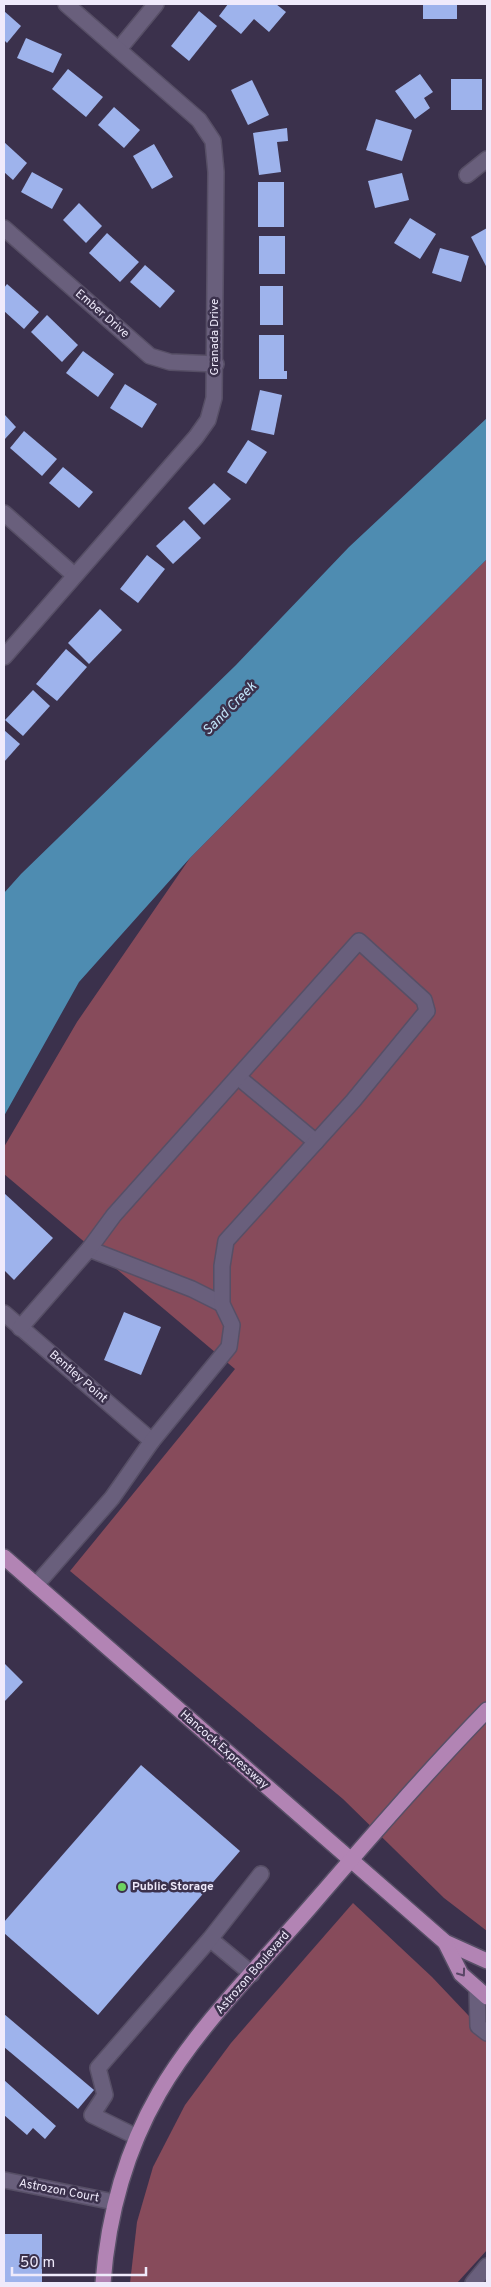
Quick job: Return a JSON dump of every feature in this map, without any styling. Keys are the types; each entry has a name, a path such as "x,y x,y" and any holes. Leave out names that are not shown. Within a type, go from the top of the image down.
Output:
{"main road":[{"name":"Hancock Expressway","path":"4,1557 445,1942 487,1961"},
{"name":"Astrozon Boulevard","path":"103,2283 106,2243 114,2202 138,2136 159,2093 182,2058 252,1974 487,1710"},
{"name":"Hancock Expressway","path":"445,1942 461,1974 482,1993"}],"street":[{"name":"Granada Drive","path":"4,657 196,437 208,420 214,398 216,364 216,172 212,141 200,120 66,4"},
{"path":"119,48 156,4"},
{"path":"467,175 487,159"},
{"name":"Ember Drive","path":"4,228 150,356 170,362 216,364"},
{"path":"4,513 74,575"},
{"path":"20,1328 89,1250 114,1215 359,941 424,1000 427,1011 316,1142 226,1241 222,1266 222,1304 232,1326 229,1347 152,1441 112,1498 36,1585"},
{"path":"238,1077 316,1142"},
{"path":"89,1250 192,1289 222,1304"},
{"name":"Bentley Point","path":"4,1313 152,1441"},
{"path":"138,2136 92,2114 104,2095 98,2068 210,1939 261,1874"},
{"path":"210,1939 252,1974"},
{"path":"482,1993 478,2026 487,2033"},
{"name":"Astrozon Court","path":"6,2184 114,2202"},
{"path":"473,2283 487,2266"}],"shaded area":[{"path":"487,559 487,1931 444,1898 343,1799 70,1571 235,1369 4,1174 4,1147 77,1022 190,858"},
{"path":"353,1903 432,1977 487,2035 487,2250 457,2283 130,2283 137,2222 153,2167 185,2105 231,2043"}],"water":[{"name":"Sand Creek","path":"487,418 487,559 190,858 79,982 4,1116 4,893 21,874 236,665 349,547"}],"building":[{"path":"228,4 276,4 286,12 269,32 254,19 241,34 219,16"},
{"path":"423,4 457,4 457,19 423,19"},
{"path":"4,11 21,26 7,43 4,40"},
{"path":"199,11 217,26 189,61 171,46"},
{"path":"26,38 62,54 53,73 17,58"},
{"path":"68,69 103,97 86,117 52,89"},
{"path":"420,74 433,92 424,98 430,108 415,119 395,91"},
{"path":"451,79 482,79 482,110 451,110"},
{"path":"252,80 269,115 248,125 231,90"},
{"path":"114,107 140,130 124,148 98,125"},
{"path":"376,119 412,130 402,161 366,150"},
{"path":"287,128 288,141 277,142 281,172 259,175 253,133"},
{"path":"4,142 27,163 13,180 4,172"},
{"path":"154,144 173,177 152,189 133,156"},
{"path":"32,172 63,189 52,209 21,192"},
{"path":"402,173 409,200 375,208 368,181"},
{"path":"258,182 284,182 284,227 258,227"},
{"path":"79,203 102,226 86,243 63,220"},
{"path":"410,218 436,234 420,259 394,243"},
{"path":"487,228 487,268 471,237"},
{"path":"107,233 139,262 120,282 89,253"},
{"path":"259,236 285,236 285,274 259,274"},
{"path":"440,248 469,256 461,282 432,273"},
{"path":"145,265 175,291 160,308 130,282"},
{"path":"7,284 39,312 24,329 4,311 4,288"},
{"path":"260,286 283,286 283,325 260,325"},
{"path":"47,315 78,345 62,362 31,332"},
{"path":"259,335 284,335 284,371 287,371 287,379 259,379"},
{"path":"83,351 114,374 98,397 66,373"},
{"path":"125,384 157,404 142,428 110,408"},
{"path":"260,390 282,395 274,435 251,430"},
{"path":"4,414 16,427 4,440"},
{"path":"24,431 57,459 42,476 10,448"},
{"path":"248,440 267,452 246,484 227,472"},
{"path":"63,467 93,492 79,508 49,483"},
{"path":"214,483 231,499 204,525 188,508"},
{"path":"184,520 201,538 173,564 156,546"},
{"path":"147,555 165,569 138,603 120,589"},
{"path":"100,609 122,630 89,664 68,643"},
{"path":"66,649 87,667 57,701 36,684"},
{"path":"33,690 50,706 23,736 5,720"},
{"path":"4,730 20,744 4,762"},
{"path":"4,1193 53,1238 14,1280 4,1270"},
{"path":"124,1312 161,1327 141,1375 104,1360"},
{"path":"4,1663 23,1682 4,1702"},
{"name":"Public Storage","path":"141,1765 240,1851 98,2015 4,1933 4,1922"},
{"path":"4,2014 94,2090 78,2109 4,2047"},
{"path":"4,2080 56,2126 45,2139 33,2128 27,2135 4,2115"},
{"path":"4,2234 42,2234 42,2283 4,2283"}],"place":[{"name":"Public Storage","path":"122,1887"}]}
